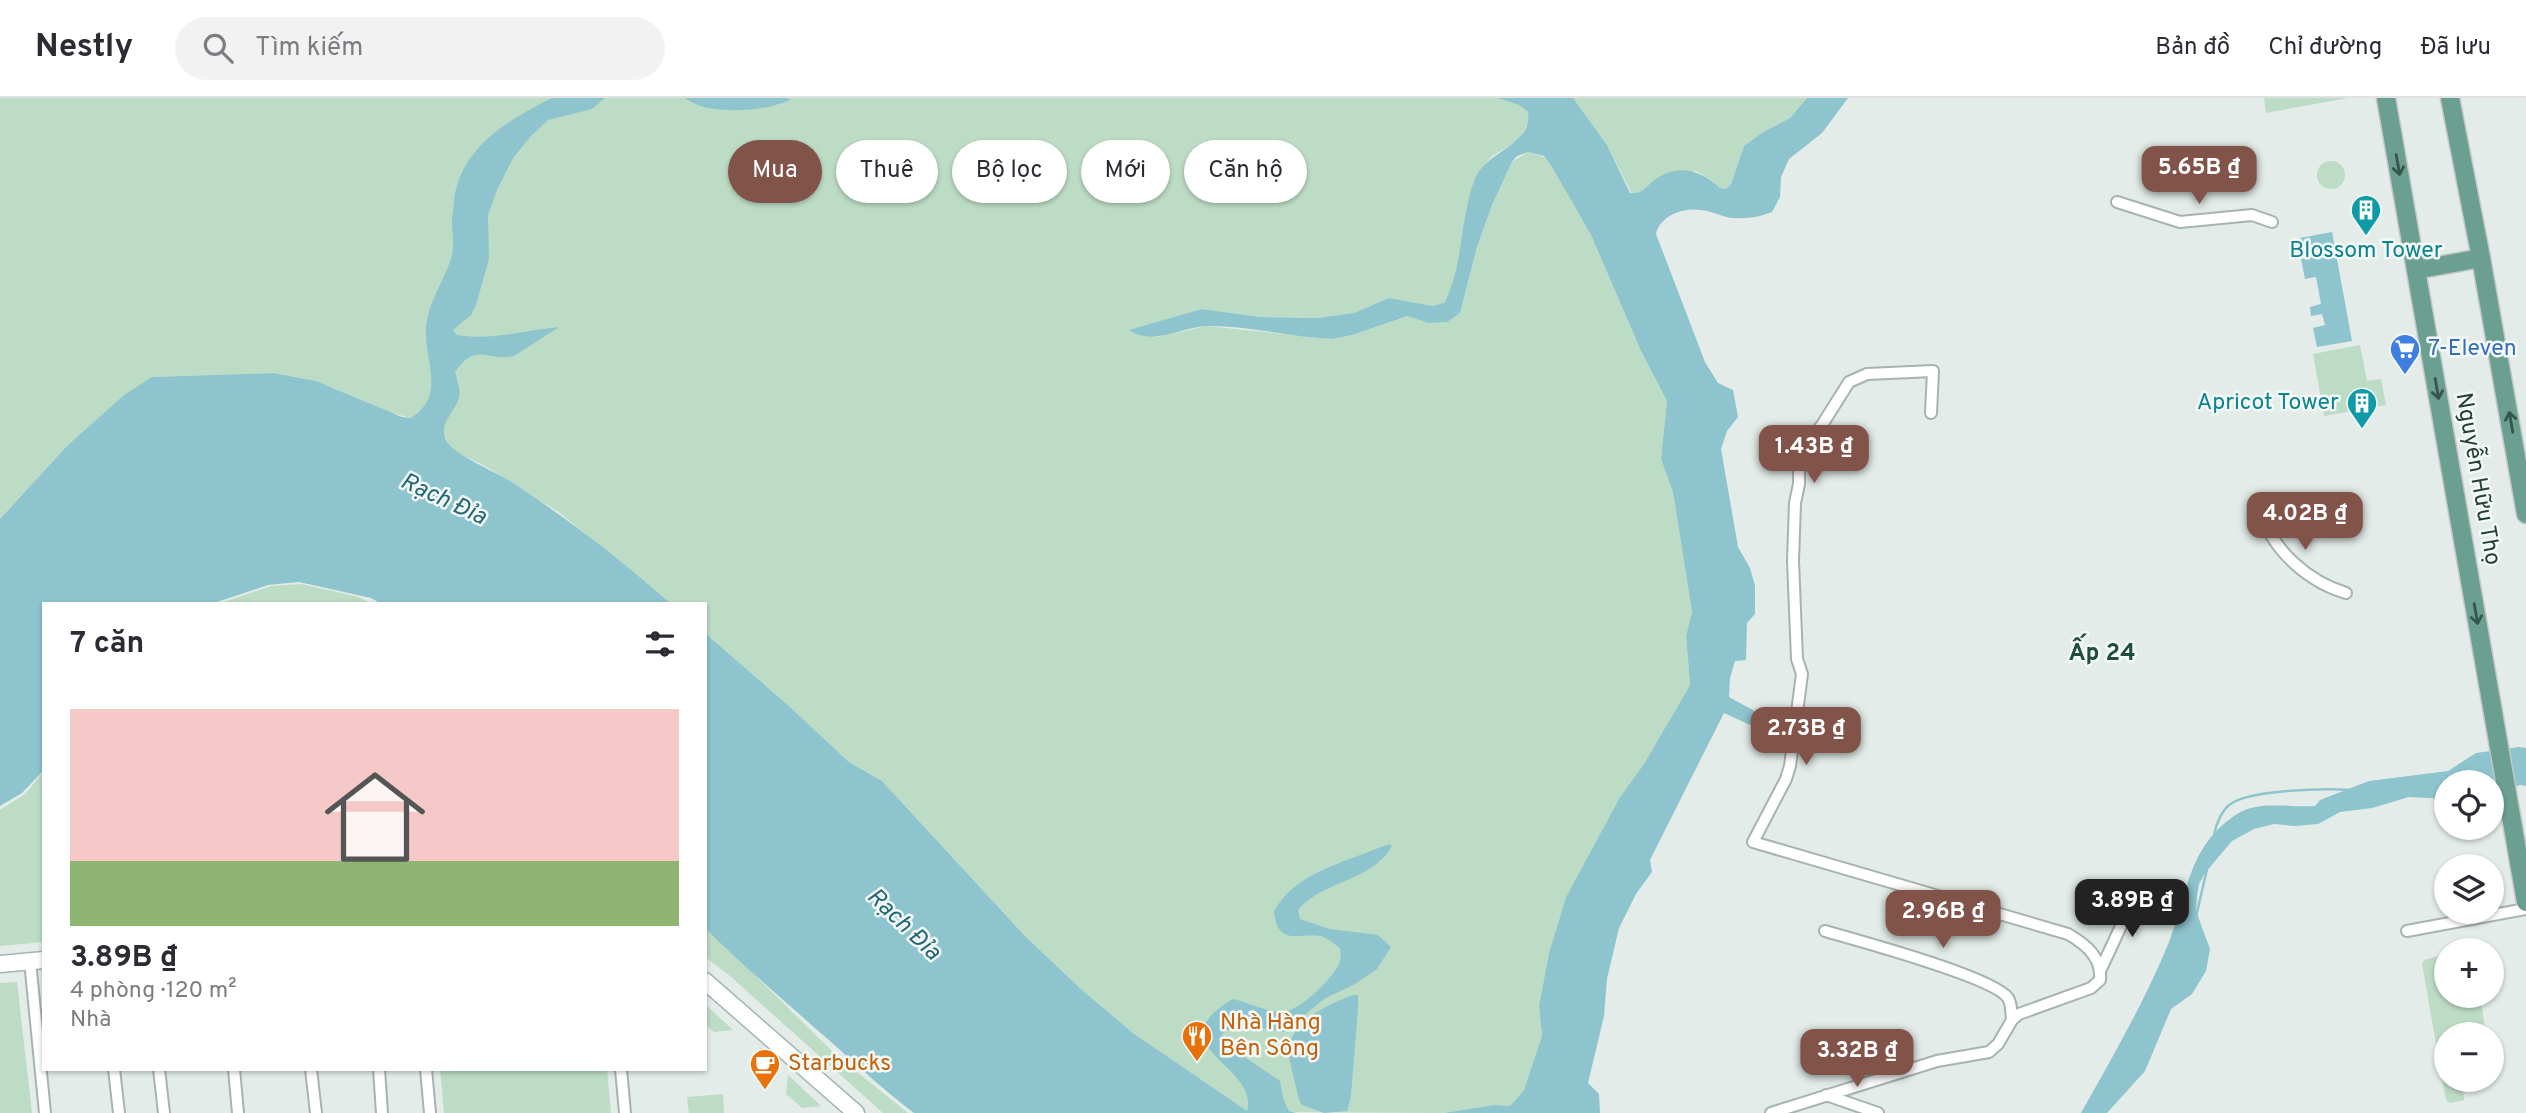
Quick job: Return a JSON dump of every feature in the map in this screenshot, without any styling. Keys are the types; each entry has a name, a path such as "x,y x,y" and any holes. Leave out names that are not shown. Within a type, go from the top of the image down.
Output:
{"main road":[{"name":"Nguyễn Hữu Thọ","path":"2386,98 2526,902"},
{"name":"Nguyễn Hữu Thọ","path":"2450,98 2526,514"},
{"path":"2416,270 2481,258"},
{"path":"0,964 37,961"},
{"path":"707,983 856,1113"}],"street":[{"path":"2117,202 2180,222 2252,215 2272,222"},
{"path":"1931,413 1933,371 1867,374 1849,382 1822,425 1804,447 1799,463 1799,484 1794,503 1793,561 1797,659 1802,674 1790,766 1753,842 2068,934 2097,957 2101,969"},
{"path":"2262,514 2276,543 2293,562 2316,579 2346,593"},
{"path":"1772,1113 1937,1060 1989,1052 1998,1044 2012,1020 2019,1014 2091,988 2100,980 2101,969 2135,896"},
{"path":"2407,932 2526,909"},
{"path":"1825,931 1981,981 2003,993 2009,1000 2012,1020"},
{"path":"37,961 42,1055"},
{"path":"43,1071 45,1113"},
{"path":"114,1071 119,1113"},
{"path":"159,1071 163,1113"},
{"path":"234,1071 238,1113"},
{"path":"311,1071 316,1113"},
{"path":"379,1071 382,1113"},
{"path":"426,1071 430,1113"},
{"path":"621,1071 625,1113"},
{"path":"1826,1095 1878,1113"}],"green space":[{"path":"0,98 1497,98 1519,105 1528,112 1529,120 1519,140 1492,156 1474,180 1453,285 1445,302 1433,306 1389,298 1354,313 1318,318 1260,317 1202,309 1130,331 1158,337 1206,326 1332,339 1409,316 1428,323 1447,321 1460,313 1477,247 1492,205 1512,162 1528,152 1544,157 1591,235 1641,351 1667,401 1661,459 1673,492 1692,612 1686,636 1690,685 1685,698 1644,764 1620,797 1566,897 1549,953 1539,1006 1542,1036 1524,1090 1510,1106 1494,1105 1442,1113 1248,1112 1133,1033 1082,990 1025,936 882,781 849,762 707,635 707,602 669,602 560,513 485,466 456,452 448,444 444,433 331,387 301,378 274,373 152,377 66,447 0,519"},
{"path":"1573,98 1807,98 1790,118 1744,146 1731,184 1726,189 1720,188 1696,171 1655,180 1639,194 1632,194 1607,145"},
{"path":"2264,98 2348,98 2266,113"},
{"path":"2331,161 2341,165 2345,175 2341,185 2331,189 2321,185 2317,175 2321,165"},
{"path":"2360,345 2367,381 2381,379 2386,405 2324,416 2313,354"},
{"path":"301,584 359,597 368,602 224,602 271,586"},
{"path":"42,773 42,942 0,946 0,810 25,794"},
{"path":"707,928 837,1056 908,1113 883,1113 707,959"},
{"path":"2434,957 2434,1008 2482,1008 2484,1022 2434,1022 2434,1032 2422,964 2424,960"},
{"path":"17,982 32,1113 0,1113 0,983"},
{"path":"707,1006 733,1030 714,1032 707,1026"},
{"path":"440,1071 607,1071 611,1113 444,1113"},
{"path":"788,1075 821,1106 802,1108 786,1094"},
{"path":"2444,1092 2463,1092 2464,1100 2450,1103 2446,1100"},
{"path":"723,1094 724,1113 689,1113 687,1097"}],"water":[{"name":"Rạch Đỉa","path":"552,98 605,98 592,109 548,120 513,158 488,215 489,259 476,305 471,315 453,330 457,335 483,337 559,327 514,356 476,355 462,363 455,372 459,398 445,424 444,436 458,452 510,481 573,524 669,602 378,602 299,582 268,585 217,602 42,602 42,772 22,793 0,806 0,519 66,447 124,395 152,377 274,373 316,381 402,417 411,418 422,409 431,389 427,320 452,255 452,217 457,186 463,170 483,143 523,113"},
{"path":"685,98 790,100 765,107 721,110 695,104"},
{"path":"1497,98 1573,98 1607,145 1630,193 1637,193 1662,175 1679,170 1704,176 1720,188 1726,189 1731,184 1744,146 1790,118 1807,98 1848,98 1822,133 1789,159 1781,177 1780,197 1772,212 1738,218 1687,210 1667,218 1656,234 1705,362 1718,383 1733,390 1738,417 1727,431 1721,449 1738,547 1750,568 1755,586 1755,614 1747,623 1746,660 1735,661 1730,678 1729,697 1780,725 1774,736 1724,713 1650,860 1652,872 1636,894 1619,928 1607,979 1604,1016 1588,1083 1599,1094 1600,1113 1443,1113 1494,1105 1510,1106 1524,1090 1542,1036 1539,1006 1549,953 1566,897 1620,797 1644,764 1690,684 1686,636 1692,612 1673,492 1661,459 1667,401 1641,351 1591,235 1552,167 1544,156 1528,152 1517,156 1512,162 1492,205 1477,247 1460,313 1447,322 1428,323 1408,316 1332,339 1223,326 1198,327 1148,337 1129,330 1202,309 1260,317 1318,318 1354,313 1389,298 1433,306 1445,302 1455,273 1474,181 1488,162 1516,141 1528,123 1528,112 1519,105"},
{"path":"2332,232 2352,341 2317,347 2313,328 2325,325 2322,314 2311,316 2310,307 2321,304 2316,277 2305,279 2301,259 2320,255 2319,248 2303,251 2300,238"},
{"name":"Rạch Đỉa","path":"707,635 849,762 882,781 1025,936 1082,990 1133,1033 1247,1111 1247,1095 1239,1081 1206,1043 1203,1030 1211,1015 1233,999 1263,1009 1288,1011 1314,994 1339,964 1340,948 1321,936 1285,934 1276,923 1274,912 1282,899 1306,879 1352,858 1389,844 1392,846 1372,867 1320,893 1298,910 1300,919 1330,929 1378,935 1391,947 1377,969 1355,984 1324,999 1284,1032 1244,1026 1222,1034 1224,1043 1280,1081 1289,1111 1296,1113 914,1113 707,930"},
{"path":"2526,748 2526,786 2520,785 2504,791 2504,770 2450,770 2476,753"},
{"path":"2434,773 2434,798 2409,797 2372,808 2340,812 2318,824 2274,824 2254,829 2232,841 2199,884 2196,911 2210,949 2206,971 2192,994 2171,1009 2145,1071 2107,1113 2081,1113 2128,1029 2160,964 2198,857 2220,827 2245,810 2255,807 2315,806 2320,800 2369,781"},
{"path":"1358,995 1358,1008 1351,1096 1347,1111 1324,1113 1302,1105 1299,1100 1287,1049 1291,1038 1305,1021 1333,1003"}],"waterway":[{"path":"2214,835 2225,809 2242,799 2289,791 2350,790"},
{"path":"2196,917 2207,869"}],"place":[{"name":"Blossom Tower","path":"2366,237"},
{"name":"7-Eleven","path":"2405,376"},
{"name":"Apricot Tower","path":"2362,430"},
{"name":"Nhà Hàng Bên Sông","path":"1197,1063"},
{"name":"Starbucks","path":"765,1091"}],"district":[{"name":"Ấp 24","path":"2102,654"}]}
